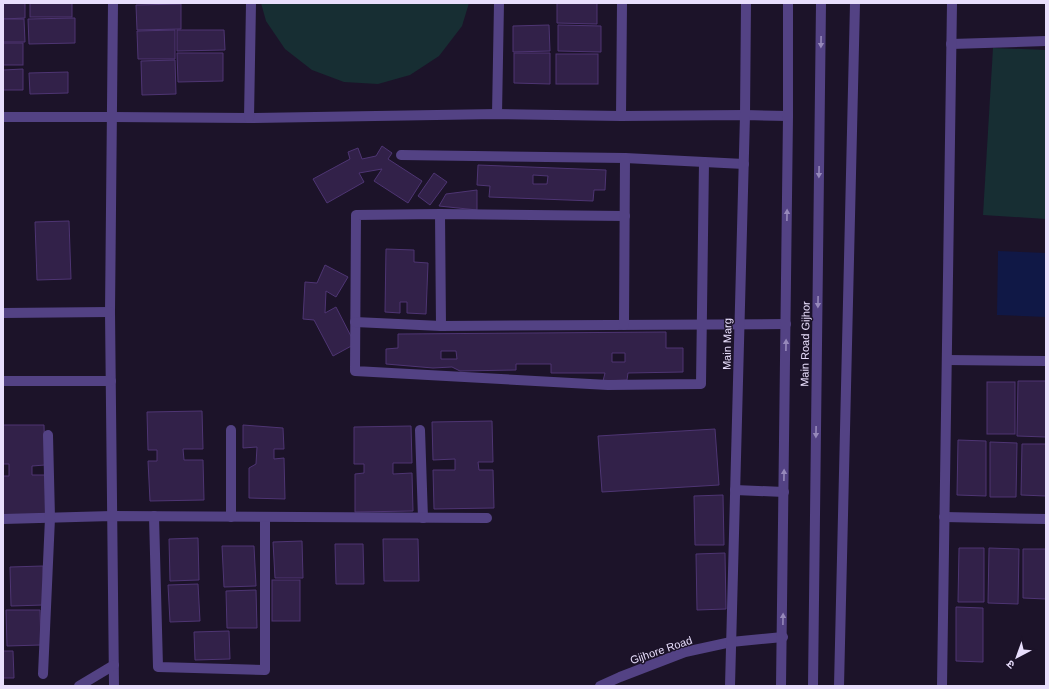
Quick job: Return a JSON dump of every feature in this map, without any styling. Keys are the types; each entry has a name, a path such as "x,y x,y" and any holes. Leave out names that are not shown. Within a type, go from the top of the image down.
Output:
{"street":[{"path":"113,3 110,312 114,686"},
{"path":"249,118 251,3"},
{"path":"497,114 499,3"},
{"path":"621,116 622,3"},
{"name":"Main Marg","path":"730,686 744,164 746,3"},
{"name":"Main Road Gijhor","path":"781,686 783,637 788,3"},
{"name":"Main Road Gijhor","path":"813,686 822,3"},
{"path":"839,686 855,3"},
{"path":"942,686 952,3"},
{"path":"951,44 1046,42"},
{"path":"3,117 249,118 497,114 788,116"},
{"path":"401,155 625,158 744,164"},
{"path":"624,325 625,158"},
{"path":"625,216 440,214 356,215 355,371 608,385 701,384 704,162"},
{"path":"440,214 441,326"},
{"path":"3,313 110,312"},
{"path":"356,322 441,326 786,324"},
{"path":"947,360 1046,361"},
{"path":"3,381 111,381"},
{"path":"231,430 231,517"},
{"path":"420,430 423,518"},
{"path":"43,674 50,518 48,435"},
{"path":"735,490 784,492"},
{"path":"3,520 112,516 487,518"},
{"path":"154,516 158,667 265,670 265,517"},
{"path":"944,517 1046,519"},
{"name":"Gijhore Road","path":"600,686 685,652 731,642 783,637"},
{"path":"79,686 114,665"}],"green space":[{"path":"261,3 469,3 462,26 439,56 410,75 378,84 344,82 312,70 285,49 266,21"},
{"path":"993,48 1046,50 1046,219 983,215"}],"shaded area":[{"path":"998,251 1046,253 1046,317 997,315"}],"building":[{"path":"3,3 25,3 25,18 3,19"},
{"path":"30,3 72,3 72,17 30,17"},
{"path":"557,3 597,3 597,24 557,23"},
{"path":"181,4 181,29 137,30 136,5"},
{"path":"75,18 75,43 29,44 28,19"},
{"path":"3,19 24,19 25,42 3,42"},
{"path":"549,25 550,51 513,52 513,26"},
{"path":"558,25 601,26 601,52 558,51"},
{"path":"175,30 175,59 138,59 137,31"},
{"path":"177,30 224,30 225,50 177,51"},
{"path":"3,43 23,43 23,65 3,65"},
{"path":"177,53 223,53 223,81 178,82"},
{"path":"514,53 550,53 550,84 514,83"},
{"path":"556,54 598,54 598,84 556,84"},
{"path":"175,60 176,94 142,95 141,61"},
{"path":"23,69 23,90 3,90 3,70"},
{"path":"68,72 68,93 30,94 29,73"},
{"path":"382,146 392,153 388,159 422,181 408,203 374,181 382,169 359,173 364,182 327,203 313,179 350,159 348,152 358,148 362,159 376,156"},
{"path":"478,165 606,170 605,190 594,190 593,201 489,197 490,186 477,185","holes":["533,175 548,176 547,184 533,184"]},
{"path":"434,173 447,182 430,205 418,196"},
{"path":"477,190 477,210 439,206 446,194"},
{"path":"69,221 71,279 37,280 35,222"},
{"path":"386,249 414,250 414,262 428,263 426,314 407,313 407,302 400,302 400,313 385,312"},
{"path":"325,265 348,277 336,297 326,291 325,313 336,307 355,344 333,356 314,320 303,319 305,282 317,283"},
{"path":"666,332 666,348 683,348 683,372 628,373 627,380 603,381 605,373 551,373 551,364 516,364 516,370 460,371 452,367 433,368 386,364 386,349 398,348 398,334","holes":["441,351 456,351 457,359 441,359","612,353 625,353 625,362 612,362"]},
{"path":"1018,381 1046,381 1046,437 1017,436"},
{"path":"987,382 1015,382 1015,434 987,434"},
{"path":"202,411 203,449 183,449 184,460 203,460 204,500 150,501 148,461 157,461 157,450 148,450 147,412"},
{"path":"492,421 493,462 478,462 479,470 493,470 494,508 434,509 433,470 455,470 455,459 433,460 432,422"},
{"path":"3,425 44,425 45,465 32,466 32,475 45,475 46,514 3,515 3,476 9,476 9,464 3,464"},
{"path":"243,425 283,428 284,449 274,449 274,459 284,458 285,499 249,498 249,468 256,464 257,447 243,448"},
{"path":"411,426 412,463 393,463 393,474 412,473 413,511 355,512 355,474 364,473 364,464 354,464 354,427"},
{"path":"715,429 719,485 602,492 598,436"},
{"path":"958,440 986,441 986,496 957,495"},
{"path":"990,442 1017,443 1016,497 990,497"},
{"path":"1022,444 1046,444 1046,496 1021,495"},
{"path":"723,495 724,545 695,545 694,496"},
{"path":"198,538 199,580 170,581 169,539"},
{"path":"383,539 418,539 419,581 384,581"},
{"path":"302,541 303,578 275,578 273,542"},
{"path":"335,544 363,544 364,584 336,584"},
{"path":"222,546 254,546 256,586 224,587"},
{"path":"959,548 984,548 984,602 958,602"},
{"path":"989,548 1019,549 1018,604 988,603"},
{"path":"1023,549 1046,549 1046,599 1023,598"},
{"path":"725,553 726,609 697,610 696,554"},
{"path":"43,566 44,605 11,606 10,567"},
{"path":"272,580 300,580 300,621 272,621"},
{"path":"198,584 200,621 170,622 168,585"},
{"path":"256,590 257,628 227,628 226,591"},
{"path":"956,607 983,608 983,662 956,661"},
{"path":"6,610 40,610 41,645 7,646"},
{"path":"229,631 230,659 195,660 194,632"},
{"path":"3,651 13,651 14,678 3,678"}]}
